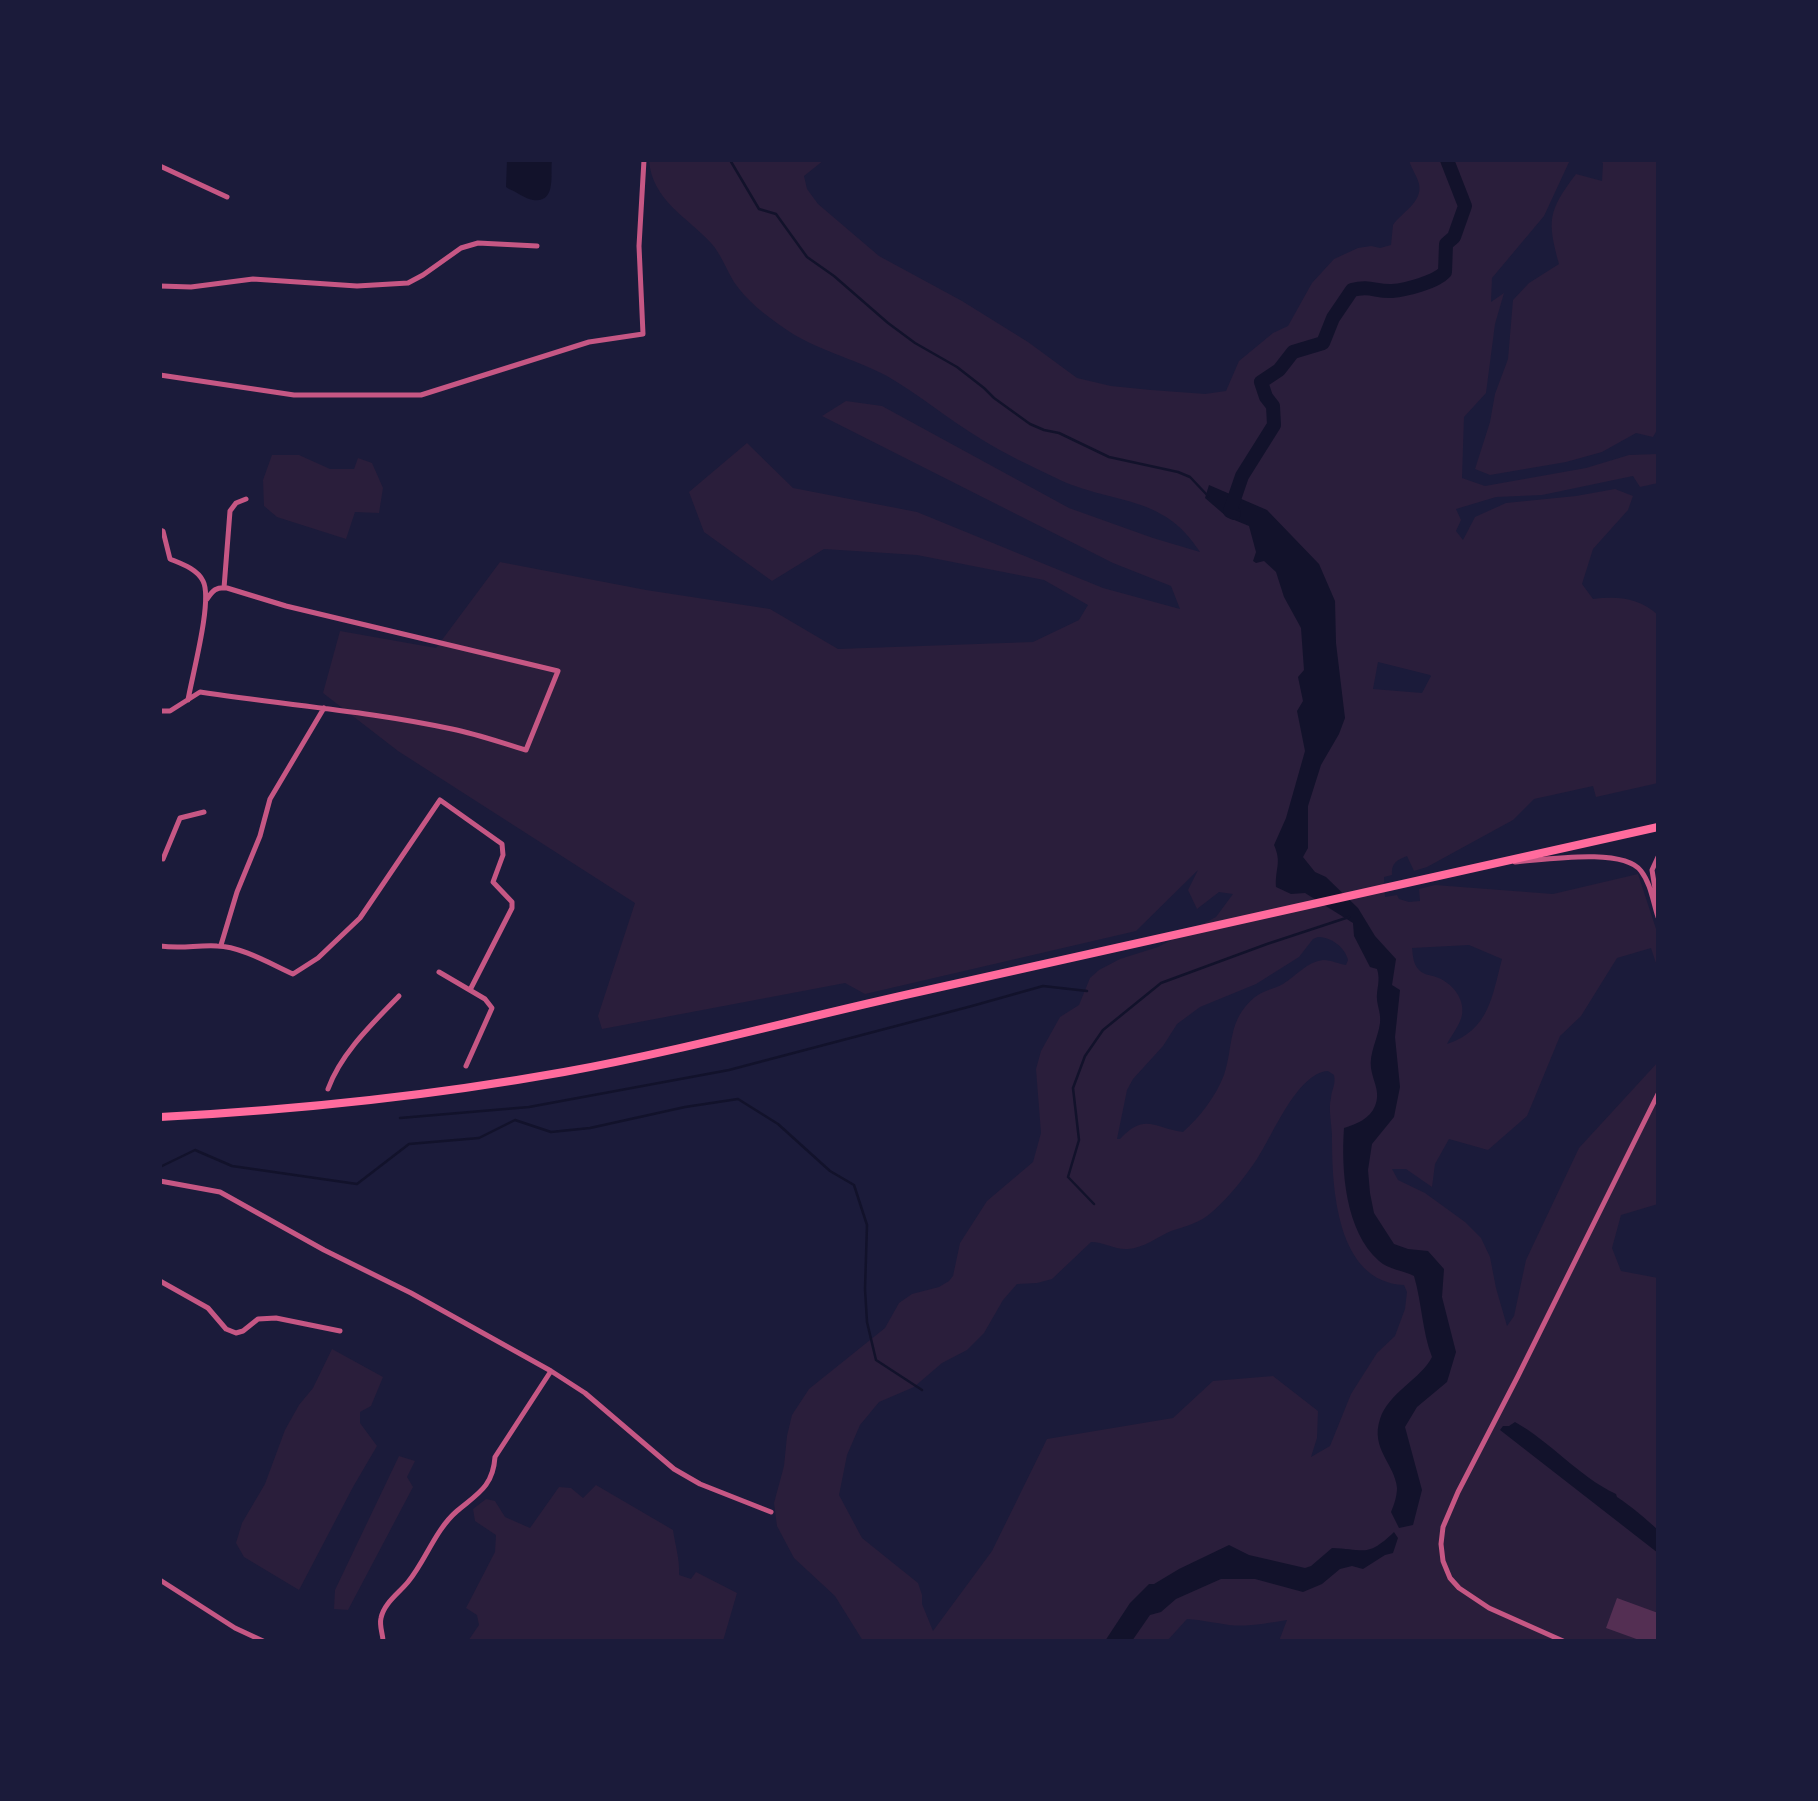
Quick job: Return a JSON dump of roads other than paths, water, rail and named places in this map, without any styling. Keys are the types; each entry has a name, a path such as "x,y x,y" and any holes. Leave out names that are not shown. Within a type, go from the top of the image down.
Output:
{"highway":[{"path":"160,1117 387,1099 510,1081 667,1051 1658,827"}],"street":[{"path":"160,375 294,395 421,394 590,342 644,334 639,246 644,160"},
{"path":"160,166 227,197"},
{"path":"160,286 191,287 253,279 336,285 408,282 461,248 478,243 537,246"},
{"path":"224,588 230,511 236,503 246,500"},
{"path":"160,530 164,532 170,558 191,568 203,581 207,599"},
{"path":"160,711 170,711 188,700 200,692 452,729 526,750 558,670 224,588 213,590 207,599 188,700"},
{"path":"221,945 270,799 324,708"},
{"path":"160,946 182,949 221,945 294,974 318,958 360,918 440,800 502,844 493,882 512,902 470,990"},
{"path":"160,858 163,859 180,818 204,812"},
{"path":"1497,864 1581,857 1626,860 1646,878 1658,917"},
{"path":"1658,857 1652,870 1658,909"},
{"path":"439,972 486,999 492,1008 466,1066"},
{"path":"328,1090 344,1059 400,996"},
{"path":"1562,1641 1489,1608 1459,1588 1443,1561 1442,1532 1458,1492 1658,1094"},
{"path":"160,1181 220,1192 412,1293 585,1393 674,1468 700,1484 771,1512"},
{"path":"160,1281 208,1308 226,1329 236,1333 258,1319 276,1318 340,1331"},
{"path":"383,1641 381,1616 389,1602 412,1577 455,1512 484,1487 494,1470 495,1457 551,1371"},
{"path":"160,1580 235,1628 263,1641"}],"waterway":[{"path":"730,160 759,209 776,214 807,257 888,323 957,367 1030,424 1109,457 1178,472 1190,477 1208,496"},
{"path":"1234,513 1230,511 1242,476 1274,425 1273,406 1261,382 1279,370 1293,352 1323,343 1333,318 1352,290 1405,289 1445,272 1446,244 1454,237 1465,206 1447,160"},
{"path":"1094,1204 1068,1177 1079,1140 1073,1088 1085,1056 1103,1030 1161,983 1349,917"},
{"path":"400,1118 529,1107 729,1070 1043,986 1087,991"},
{"path":"160,1167 195,1150 232,1166 357,1184 409,1144 479,1138 515,1120 551,1132 738,1099 778,1124 830,1171 854,1185 867,1225 867,1322 876,1360 922,1390"}]}
